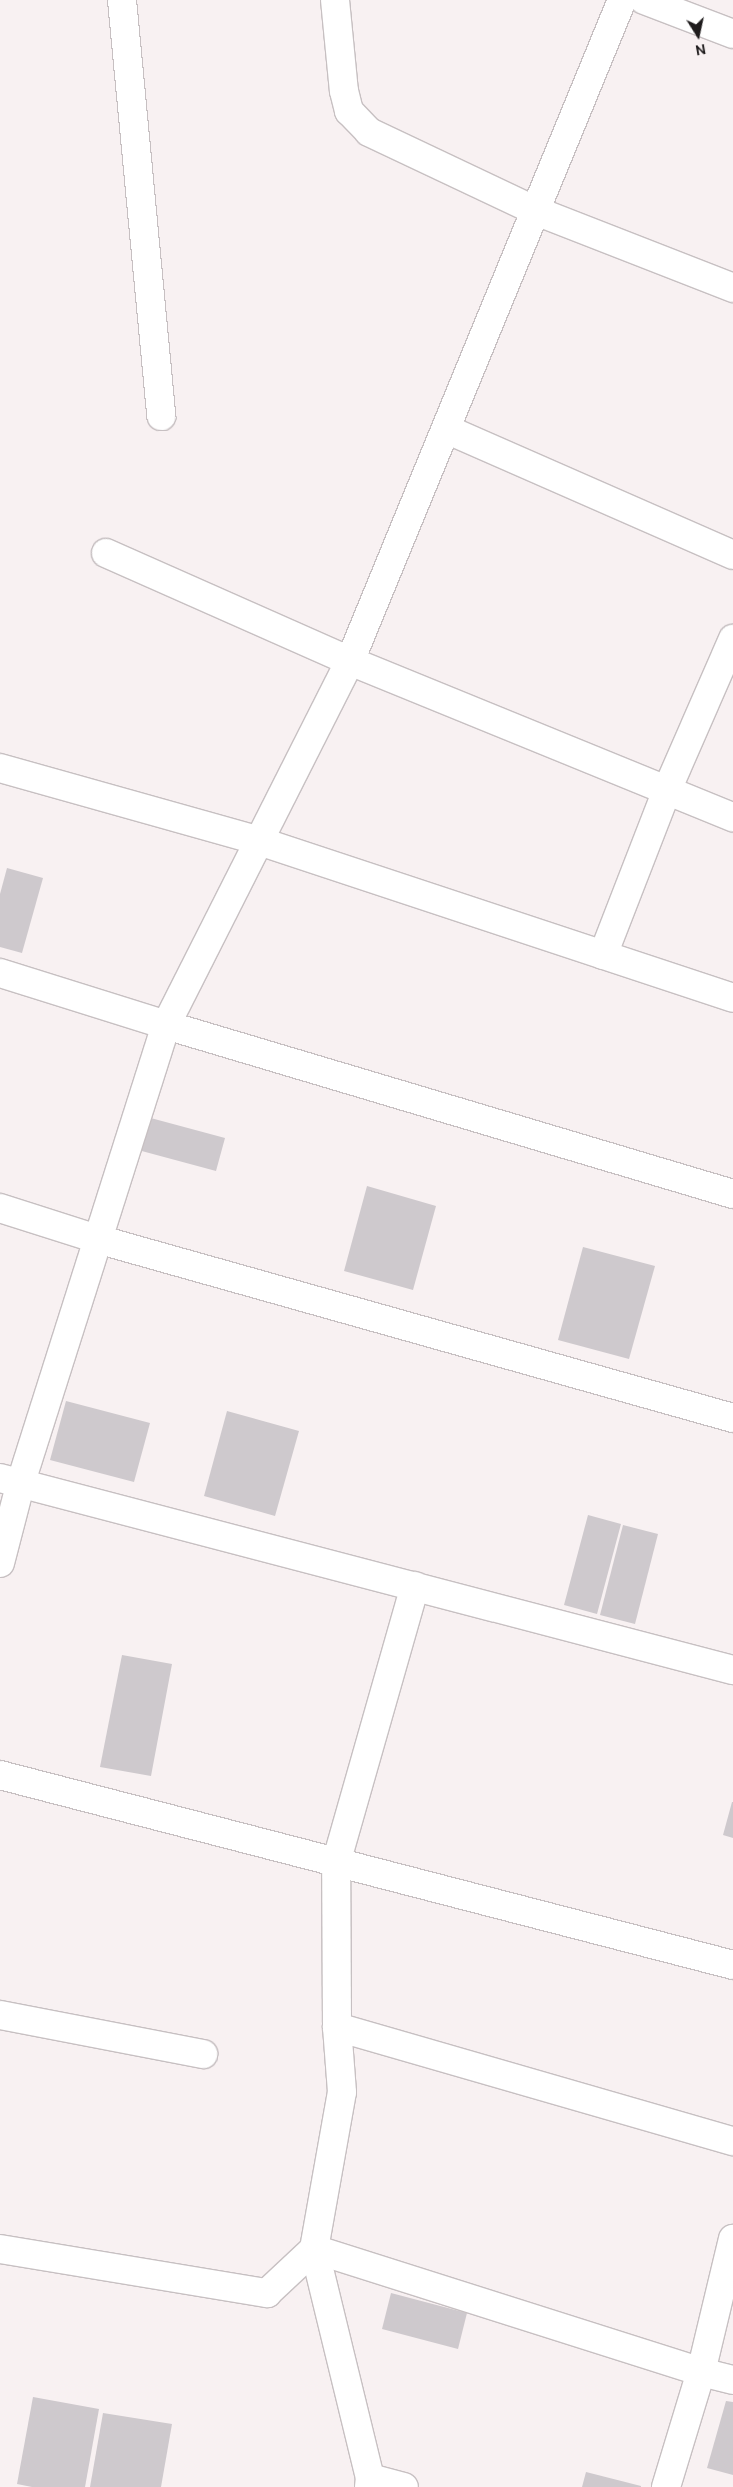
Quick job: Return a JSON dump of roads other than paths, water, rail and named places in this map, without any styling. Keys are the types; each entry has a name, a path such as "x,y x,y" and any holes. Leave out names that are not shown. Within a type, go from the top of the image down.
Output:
{"street":[{"path":"122,0 160,416"},
{"path":"336,0 344,91 348,111 369,132 536,212 733,288"},
{"path":"0,1563 10,1480 97,1239 166,1025 350,661 622,0"},
{"path":"644,0 733,34"},
{"path":"446,429 733,555"},
{"path":"106,553 350,661 733,817"},
{"path":"603,955 667,790 733,639"},
{"path":"0,768 259,841 733,998"},
{"path":"0,973 166,1025 733,1194"},
{"path":"0,1208 97,1239 733,1418"},
{"path":"10,1480 733,1670"},
{"path":"404,2487 369,2482 314,2249 342,2092 336,2027 336,1863 415,1586"},
{"path":"0,1775 733,1965"},
{"path":"0,2015 203,2054"},
{"path":"336,2027 733,2141"},
{"path":"666,2487 701,2372 733,2239"},
{"path":"0,2249 267,2293 314,2249"},
{"path":"314,2249 701,2372 733,2380"}]}
